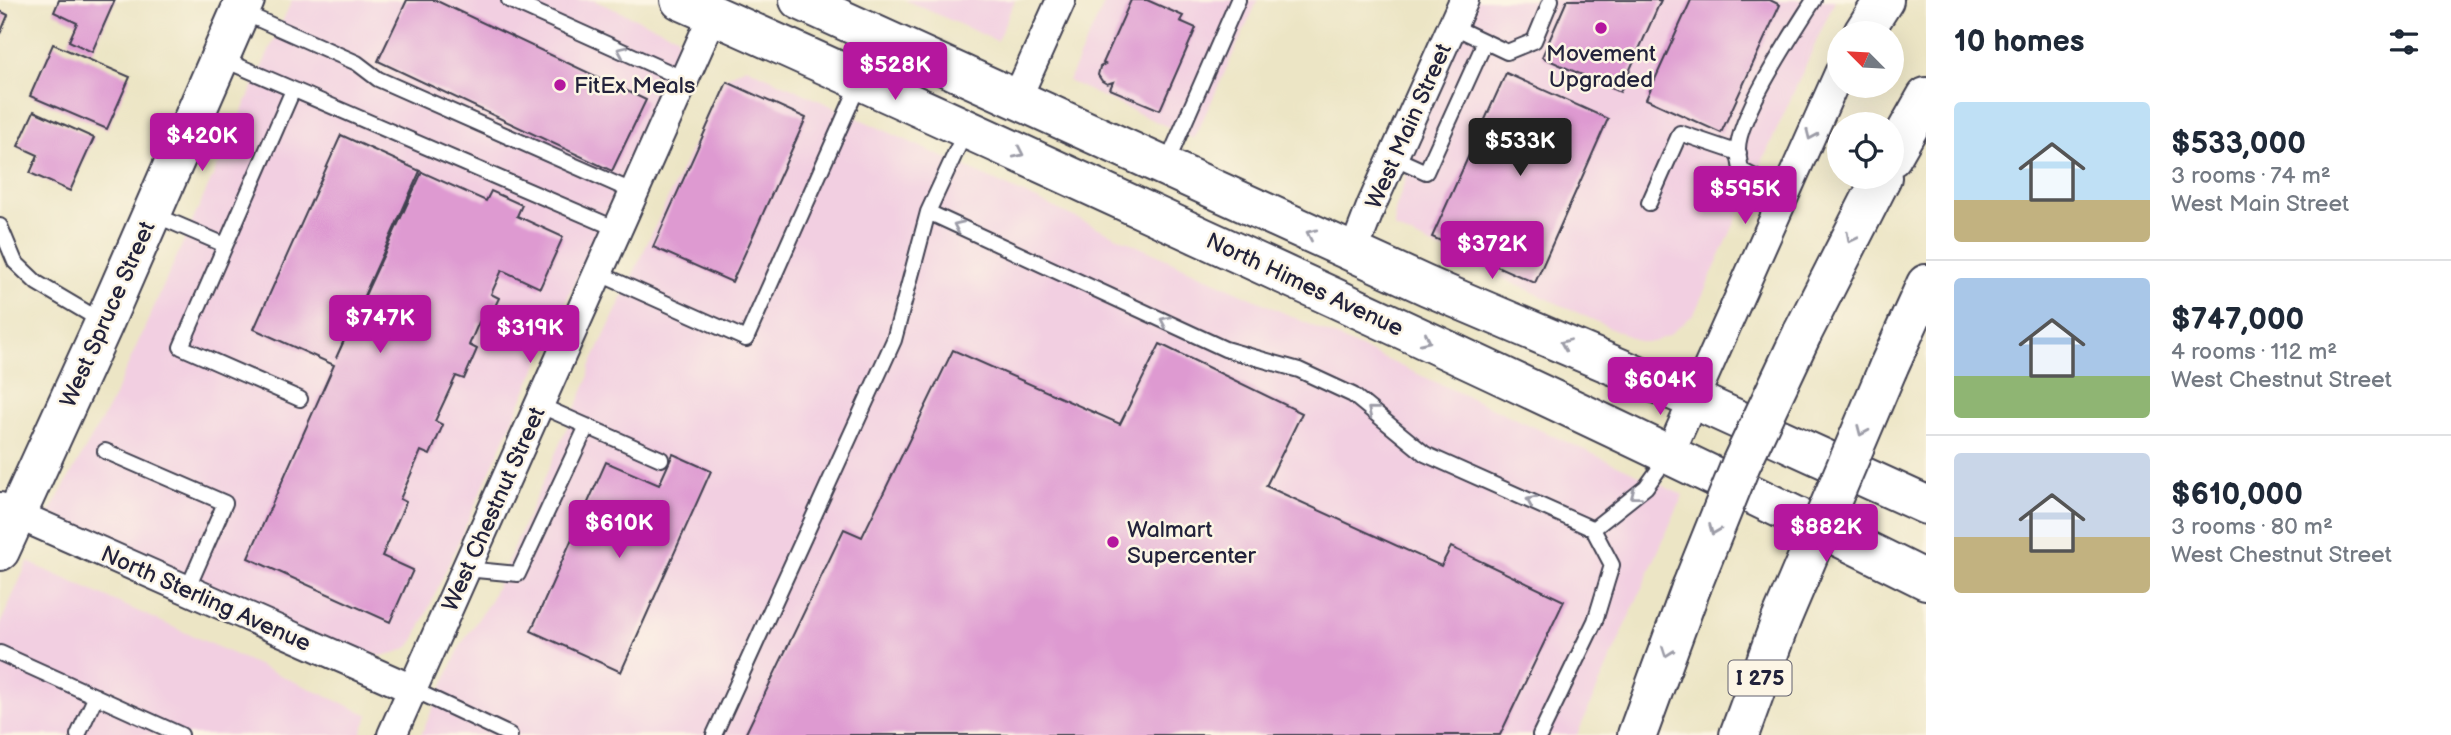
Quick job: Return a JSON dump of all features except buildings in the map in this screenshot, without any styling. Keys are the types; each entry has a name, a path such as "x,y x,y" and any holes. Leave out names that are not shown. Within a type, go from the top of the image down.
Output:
{"main road":[{"path":"1871,21 1884,0"},
{"name":"North Himes Avenue","path":"822,5 1353,253 1695,400 1926,505"},
{"name":"West Spruce Street","path":"0,551 8,511 104,323 243,6"},
{"name":"North Himes Avenue","path":"696,7 1405,330 1926,580"},
{"path":"756,34 814,38 848,48 954,95 987,105 1006,105 1017,98"},
{"path":"1904,136 1926,97"},
{"path":"967,129 981,120 1010,120 1174,195 1240,211 1266,213"},
{"path":"1637,735 1691,588 1741,464 1802,334 1876,189"},
{"name":"I 275","path":"1739,735 1782,621 1926,284"}],"street":[{"path":"1017,98 1061,0"},
{"name":"West Main Street","path":"1353,253 1464,0"},
{"path":"1860,21 1868,0"},
{"name":"West Chestnut Street","path":"392,735 684,79 696,7"},
{"path":"1669,455 1828,98"},
{"name":"North Sterling Avenue","path":"8,511 412,689"}],"lane":[{"path":"509,0 684,79"},
{"path":"1165,167 1238,0"},
{"path":"1452,26 1507,52 1534,41 1551,0"},
{"path":"1786,193 1741,170 1738,147 1749,113 1786,44 1814,0"},
{"path":"243,6 357,63 378,79 634,192"},
{"path":"1394,157 1426,172 1485,42"},
{"path":"220,58 617,229"},
{"path":"598,273 746,339 861,80"},
{"path":"293,90 181,347 300,399"},
{"path":"715,735 894,340 928,212 967,129"},
{"path":"1649,203 1680,133 1739,153"},
{"path":"928,212 1225,349 1299,370 1353,395 1425,454 1593,529 1612,565 1595,621 1540,735"},
{"path":"152,213 225,245"},
{"path":"0,226 15,262 37,283 104,323"},
{"path":"539,405 661,459"},
{"path":"466,569 518,573 587,426"},
{"path":"105,451 225,503 187,590"},
{"path":"1593,529 1646,486 1669,455"},
{"path":"0,653 181,735"},
{"path":"412,689 510,735"},
{"path":"78,735 96,696"}],"shaded area":[{"path":"292,0 593,0 677,36 679,49 415,639 409,647 381,656 327,644 49,513 109,407"},
{"path":"905,0 1015,0 997,41"},
{"path":"1106,0 1258,0 1194,139 1068,81"},
{"path":"1476,0 1835,0 1694,314 1669,335 1653,342 1641,342 1394,228 1395,211 1422,125"},
{"path":"746,67 1683,495 1577,735 421,735 461,645 490,601 588,380 590,367 724,78"},
{"path":"28,562 369,715 360,735 0,735 0,624"}],"place":[{"name":"Movement Upgraded","path":"1601,28"},
{"name":"FitEx Meals","path":"560,85"},
{"name":"Walmart Supercenter","path":"1113,542"}]}
